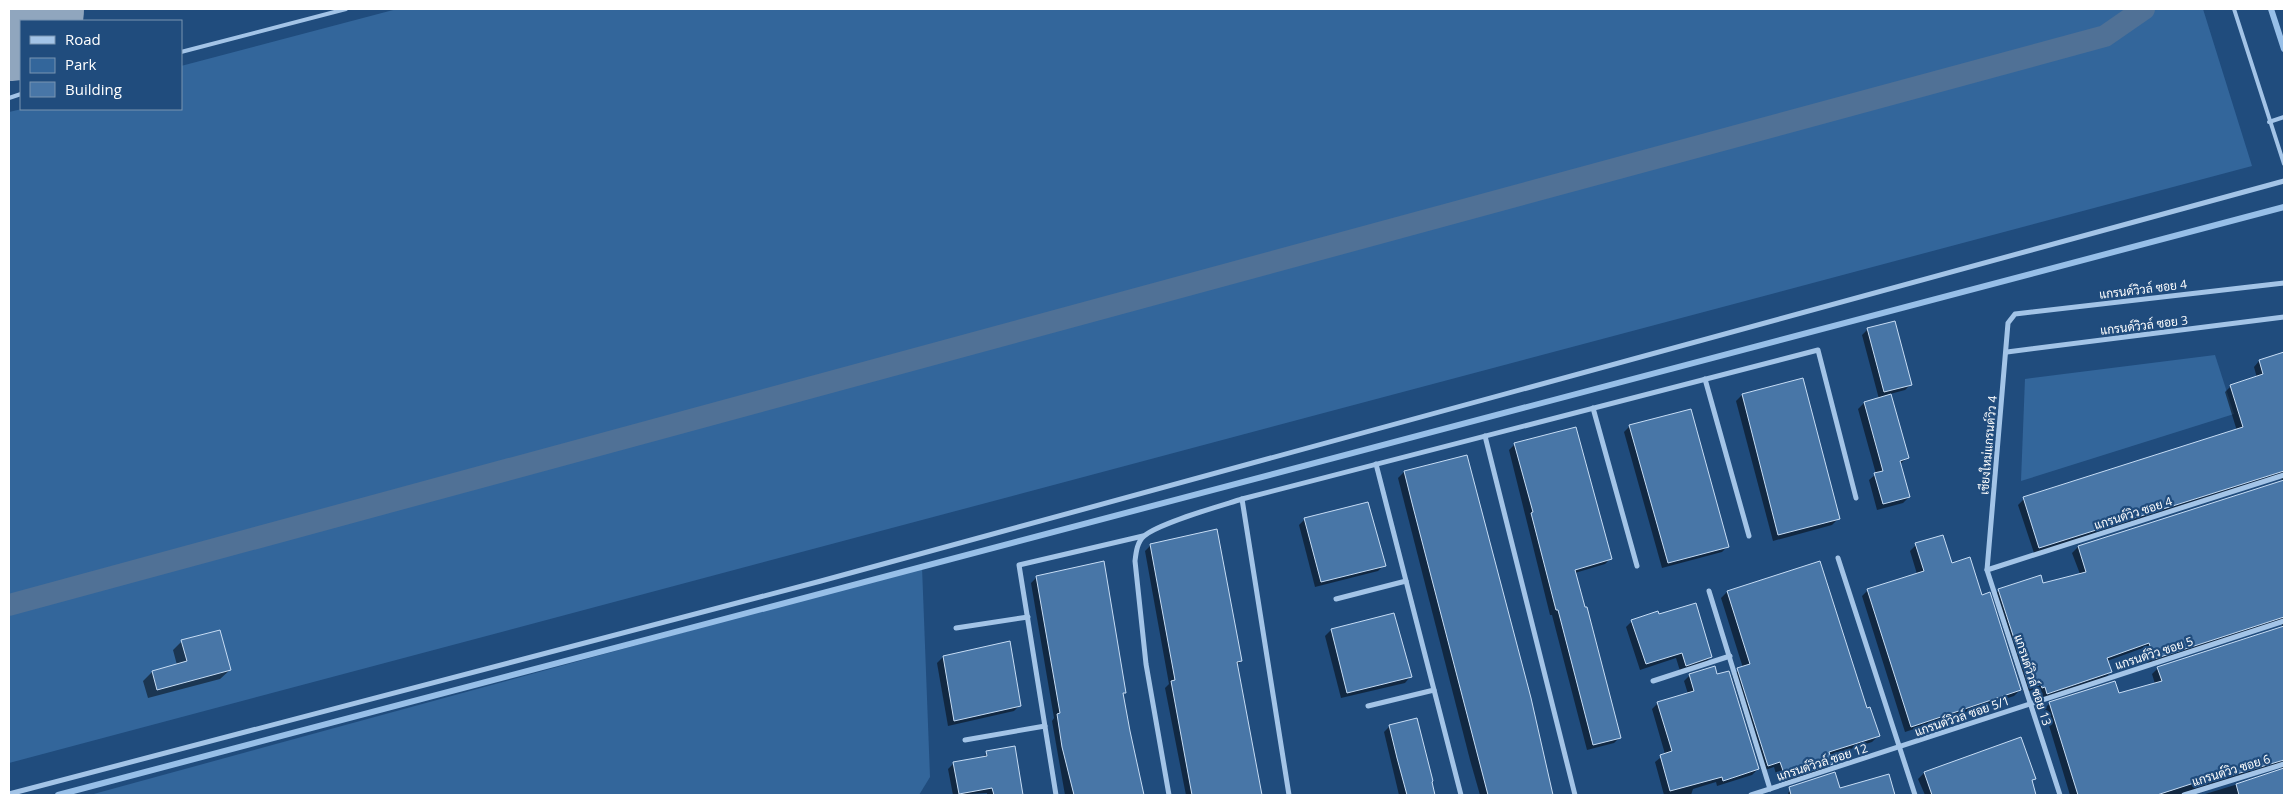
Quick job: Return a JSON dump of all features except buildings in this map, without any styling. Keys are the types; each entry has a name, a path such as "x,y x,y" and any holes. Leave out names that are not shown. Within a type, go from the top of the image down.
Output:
{"street":[{"path":"9,794 821,581 2284,181"},
{"name":"แกรนด์วิวล์ ซอย 4","path":"2008,323 2015,314 2284,283"},
{"name":"แกรนด์วิวล์ ซอย 3","path":"2007,352 2284,317"},
{"name":"เชียงใหม่แกรนด์วิว 4","path":"1987,570 2008,323"},
{"path":"1056,795 1019,565 1143,536 1159,528 1242,499 1818,350 1856,498"},
{"path":"1705,379 1749,536"},
{"path":"1594,408 1637,566"},
{"path":"1484,436 1575,795"},
{"path":"1376,464 1461,795"},
{"name":"แกรนด์วิว ซอย 4","path":"1987,570 2284,474"},
{"path":"1242,499 1289,795"},
{"path":"1143,536 1138,546 1135,561 1137,588 1146,664 1169,795"},
{"path":"1838,558 1915,795"},
{"name":"แกรนด์วิวล์ ซอย 13","path":"1987,570 2060,795"},
{"path":"1336,599 1406,581"},
{"path":"1709,591 1770,789"},
{"path":"956,628 1028,616"},
{"name":"แกรนด์วิว ซอย 5","path":"2030,703 2284,621"},
{"path":"1653,681 1730,656"},
{"path":"1368,706 1434,690"},
{"name":"แกรนด์วิวล์ ซอย 5/1","path":"1900,748 2030,703"},
{"path":"964,740 1045,726"},
{"name":"แกรนด์วิวล์ ซอย 12","path":"1751,795 1900,748"},
{"name":"แกรนด์วิว ซอย 6","path":"2184,795 2284,764"}],"lane":[{"path":"182,52 346,9"},
{"path":"2234,9 2284,164"},
{"path":"2269,122 2284,117"}],"green space":[{"path":"397,9 2203,9 2252,166 9,763 9,112 20,109 182,110 182,66"},
{"path":"2215,355 2234,414 2021,481 2025,379"},
{"path":"922,567 930,777 919,795 90,795"}],"waterway":[{"path":"9,605 2105,36 2144,9"},
{"path":"2271,9 2284,49"},
{"path":"58,795 2284,207"}],"runway":[{"path":"9,10 13,9"}]}
